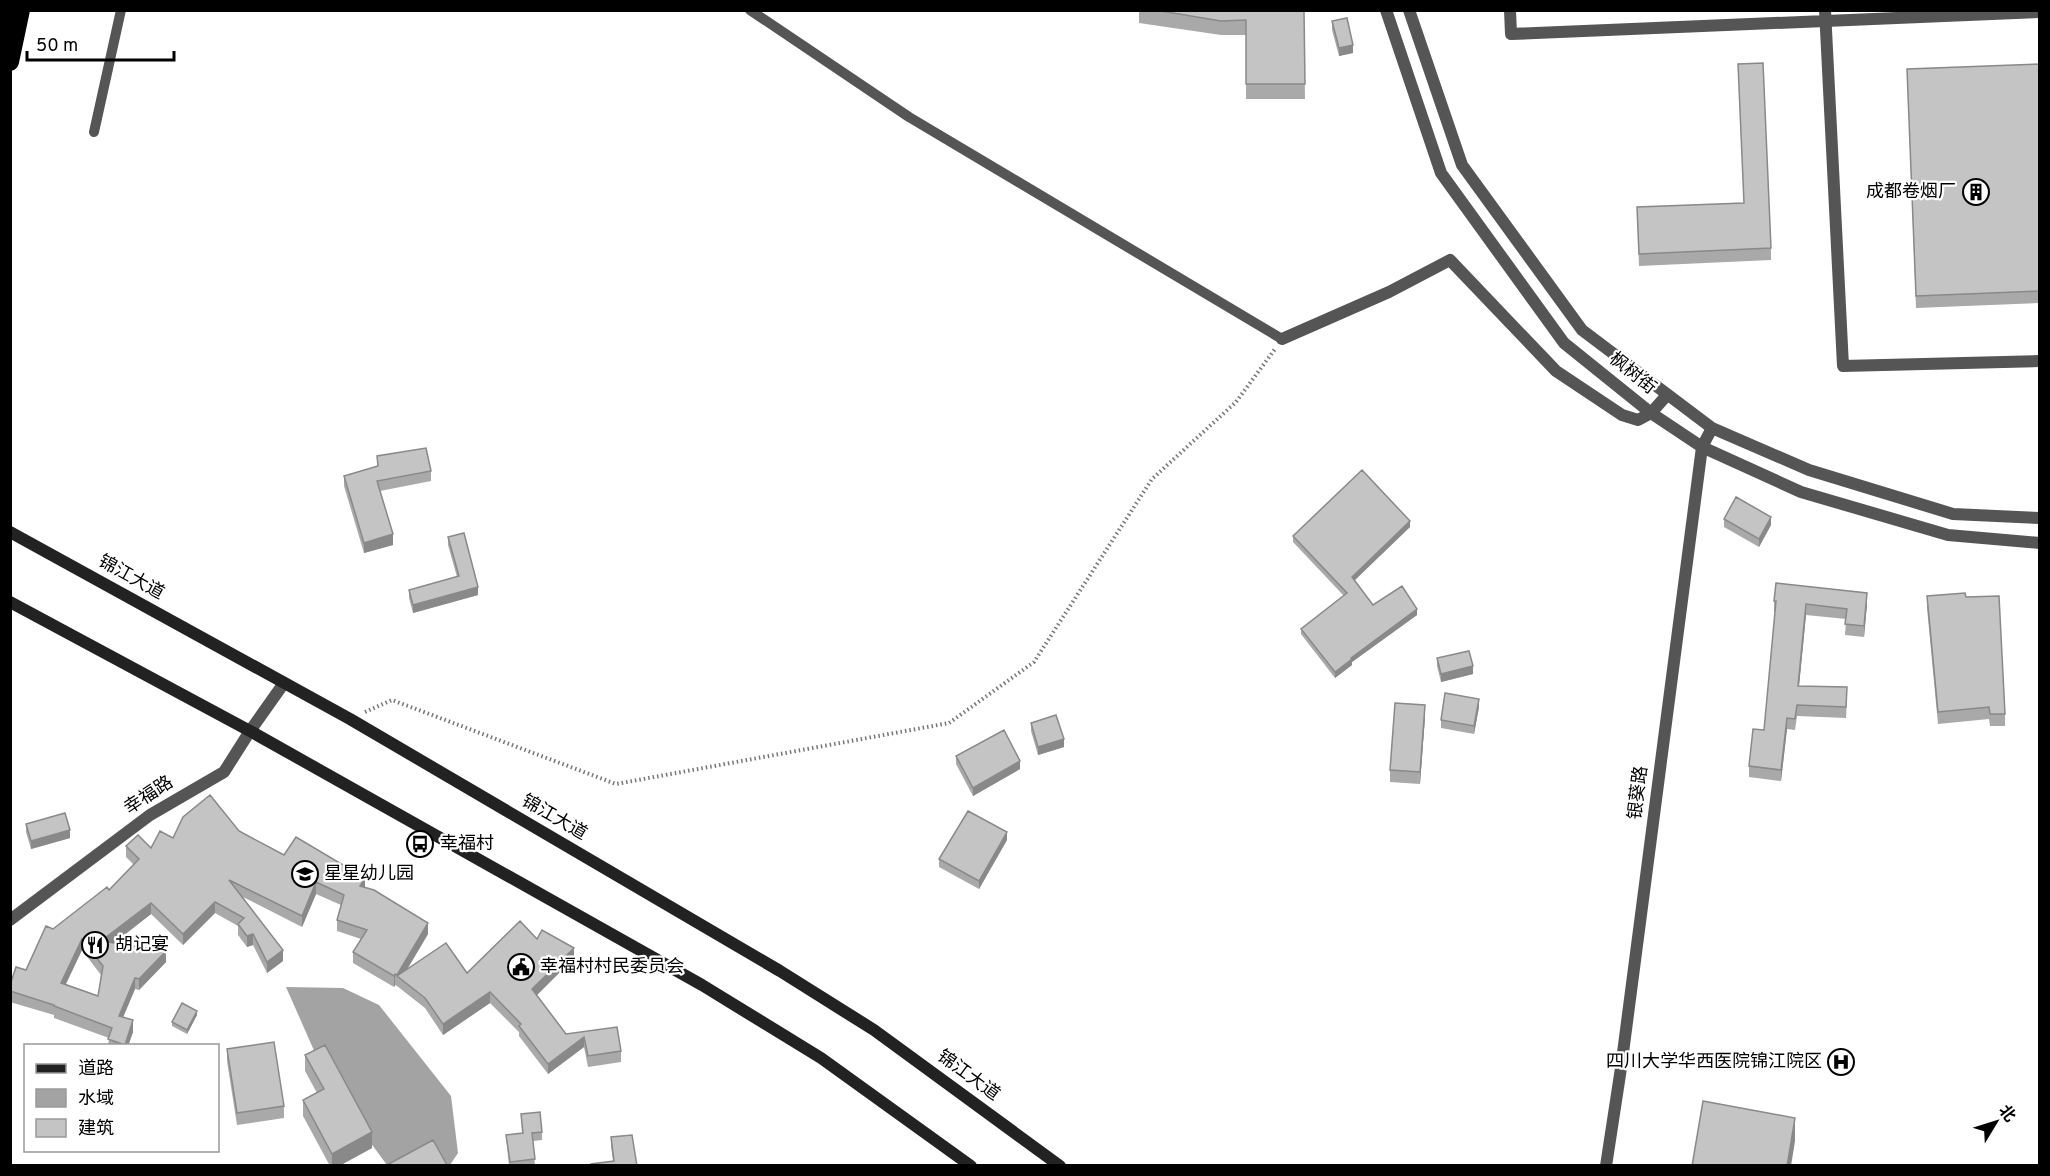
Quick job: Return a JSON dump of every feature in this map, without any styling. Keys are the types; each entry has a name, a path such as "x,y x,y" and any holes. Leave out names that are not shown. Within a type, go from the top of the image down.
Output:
{"highway":[{"path":"10,63 21,10"}],"main road":[{"name":"锦江大道","path":"10,532 350,719 827,1000 874,1030 1060,1166"},
{"path":"10,602 250,731 702,984 821,1058 971,1166"}],"street":[{"name":"枫树街","path":"1386,10 1441,172 1564,343 1651,412 1702,447 1801,492 1948,535 2040,543"},
{"name":"枫树街","path":"1409,10 1462,165 1582,330 1712,428 1809,470 1953,514 2040,518"},
{"path":"1510,10 1511,34 1825,16 2040,12"},
{"path":"1825,16 1843,366 2040,361"},
{"path":"1282,339 1389,292 1450,260 1556,371 1622,415 1638,420 1651,412 1667,395"},
{"name":"银葵路","path":"1606,1166 1623,1056 1702,447 1712,428"},
{"name":"幸福路","path":"10,920 150,815 224,772 284,682"}],"lane":[{"path":"94,132 121,10"},
{"path":"750,10 909,117 1282,339"}],"path":[{"path":"350,719 392,700 616,784 949,723 1034,662 1152,479 1236,402 1282,339"}],"water":[{"path":"286,987 343,988 379,1005 451,1096 458,1153 450,1165 387,1165 331,1089"}],"building":[{"path":"1155,10 1304,10 1305,84 1246,84 1246,20 1221,21"},
{"path":"1347,18 1353,45 1339,48 1332,21"},
{"path":"1763,63 1771,248 1639,254 1637,207 1744,203 1738,64"},
{"name":"成都卷烟厂","path":"2040,64 2040,291 1916,296 1907,69"},
{"path":"426,448 431,471 377,481 393,534 364,543 344,476 378,466 377,456"},
{"path":"1362,470 1410,521 1352,577 1373,605 1402,586 1417,609 1335,672 1301,629 1347,593 1293,536"},
{"path":"1736,497 1771,517 1759,539 1724,519"},
{"path":"464,533 478,587 413,605 409,590 459,576 448,537"},
{"path":"1776,583 1867,593 1864,626 1845,624 1847,609 1806,604 1798,686 1847,687 1846,707 1797,705 1795,719 1787,718 1781,770 1749,766 1753,729 1764,730"},
{"path":"1965,593 1966,597 1999,596 2005,714 1990,714 1989,707 1938,712 1927,596"},
{"path":"1469,651 1473,666 1441,674 1437,658"},
{"path":"1445,693 1479,699 1474,726 1441,720"},
{"path":"1395,703 1425,705 1420,772 1390,770"},
{"path":"1056,715 1064,739 1038,747 1031,723"},
{"path":"1004,730 1020,761 973,788 956,756"},
{"path":"210,795 239,831 284,855 296,837 365,878 360,886 374,890 428,923 397,975 394,976 353,952 367,930 337,920 344,895 316,882 302,916 229,880 283,950 267,962 253,934 247,936 238,924 244,918 215,902 183,934 151,903 101,941 166,951 139,979 135,978 119,1016 133,1020 125,1044 108,1039 112,1028 54,1005 10,991 16,967 26,970 46,926 53,929 107,887 109,890 139,859 126,846 138,835 151,848 160,831 173,838 183,817","holes":["82,939 103,966 98,996 61,983"]},
{"path":"968,811 1007,832 979,881 939,859"},
{"path":"65,813 70,830 31,841 26,824"},
{"path":"520,921 537,939 542,930 574,948 532,989 566,1034 617,1027 621,1051 588,1056 584,1037 548,1064 519,1026 521,1024 490,992 443,1024 425,998 397,976 446,943 467,973"},
{"path":"182,1003 197,1011 187,1030 172,1022"},
{"path":"274,1042 284,1106 237,1113 227,1049"},
{"path":"325,1045 372,1132 332,1154 303,1100 324,1089 305,1055"},
{"path":"1703,1101 1795,1118 1787,1166 1692,1166"},
{"path":"540,1112 542,1132 532,1133 535,1159 510,1162 506,1135 523,1133 521,1114"},
{"path":"632,1135 637,1166 591,1166 591,1164 614,1161 611,1137"},
{"path":"433,1140 446,1166 385,1166"}],"place":[{"name":"成都卷烟厂","path":"1976,192"},
{"name":"幸福村","path":"420,844"},
{"name":"星星幼儿园","path":"305,874"},
{"name":"胡记宴","path":"95,945"},
{"name":"幸福村村民委员会","path":"521,967"},
{"name":"四川大学华西医院锦江院区","path":"1841,1062"}]}
